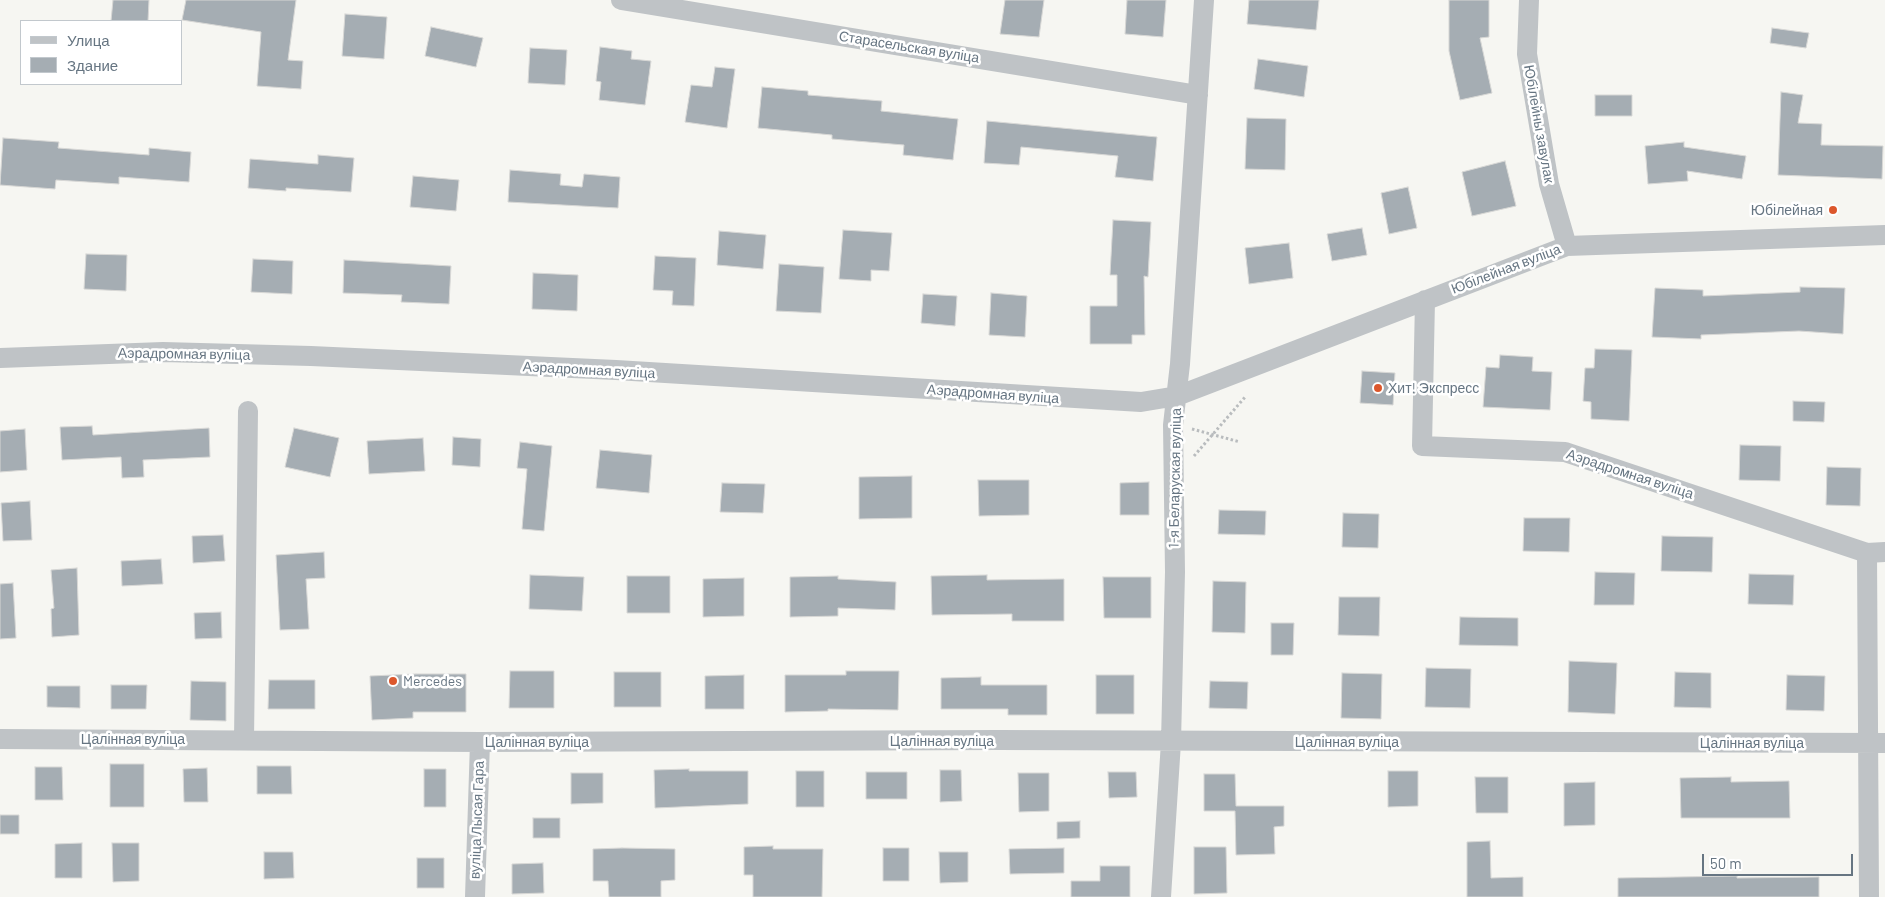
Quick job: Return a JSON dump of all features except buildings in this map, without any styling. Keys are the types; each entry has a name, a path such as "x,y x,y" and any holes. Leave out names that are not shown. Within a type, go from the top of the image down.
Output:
{"street":[{"name":"Старасельская вуліца","path":"621,0 1198,95"},
{"name":"1-я Беларуская вуліца","path":"1161,897 1171,742 1175,478 1174,424 1204,0"},
{"name":"Юбілейны завулак","path":"1529,0 1527,54 1549,184 1567,246"},
{"name":"Юбілейная вуліца","path":"1177,396 1567,246 1885,235"},
{"name":"Аэрадромная вуліца","path":"1425,300 1422,446 1565,452 1876,552"},
{"name":"Аэрадромная вуліца","path":"0,358 163,352 311,356 616,370 1119,402 1159,401 1177,396"},
{"path":"244,740 248,411"},
{"path":"1869,897 1876,743 1876,552"},
{"name":"Цалінная вуліца","path":"0,739 480,742 988,740 1876,743"},
{"name":"вуліца Лысая Гара","path":"475,897 480,742"}],"path":[{"path":"1175,478 1246,396"},
{"path":"1174,424 1240,442"}],"place":[{"name":"Юбілейная","path":"1833,210"},
{"name":"Хит! Экспресс","path":"1378,388"},
{"name":"Mercedes","path":"393,681"}]}
